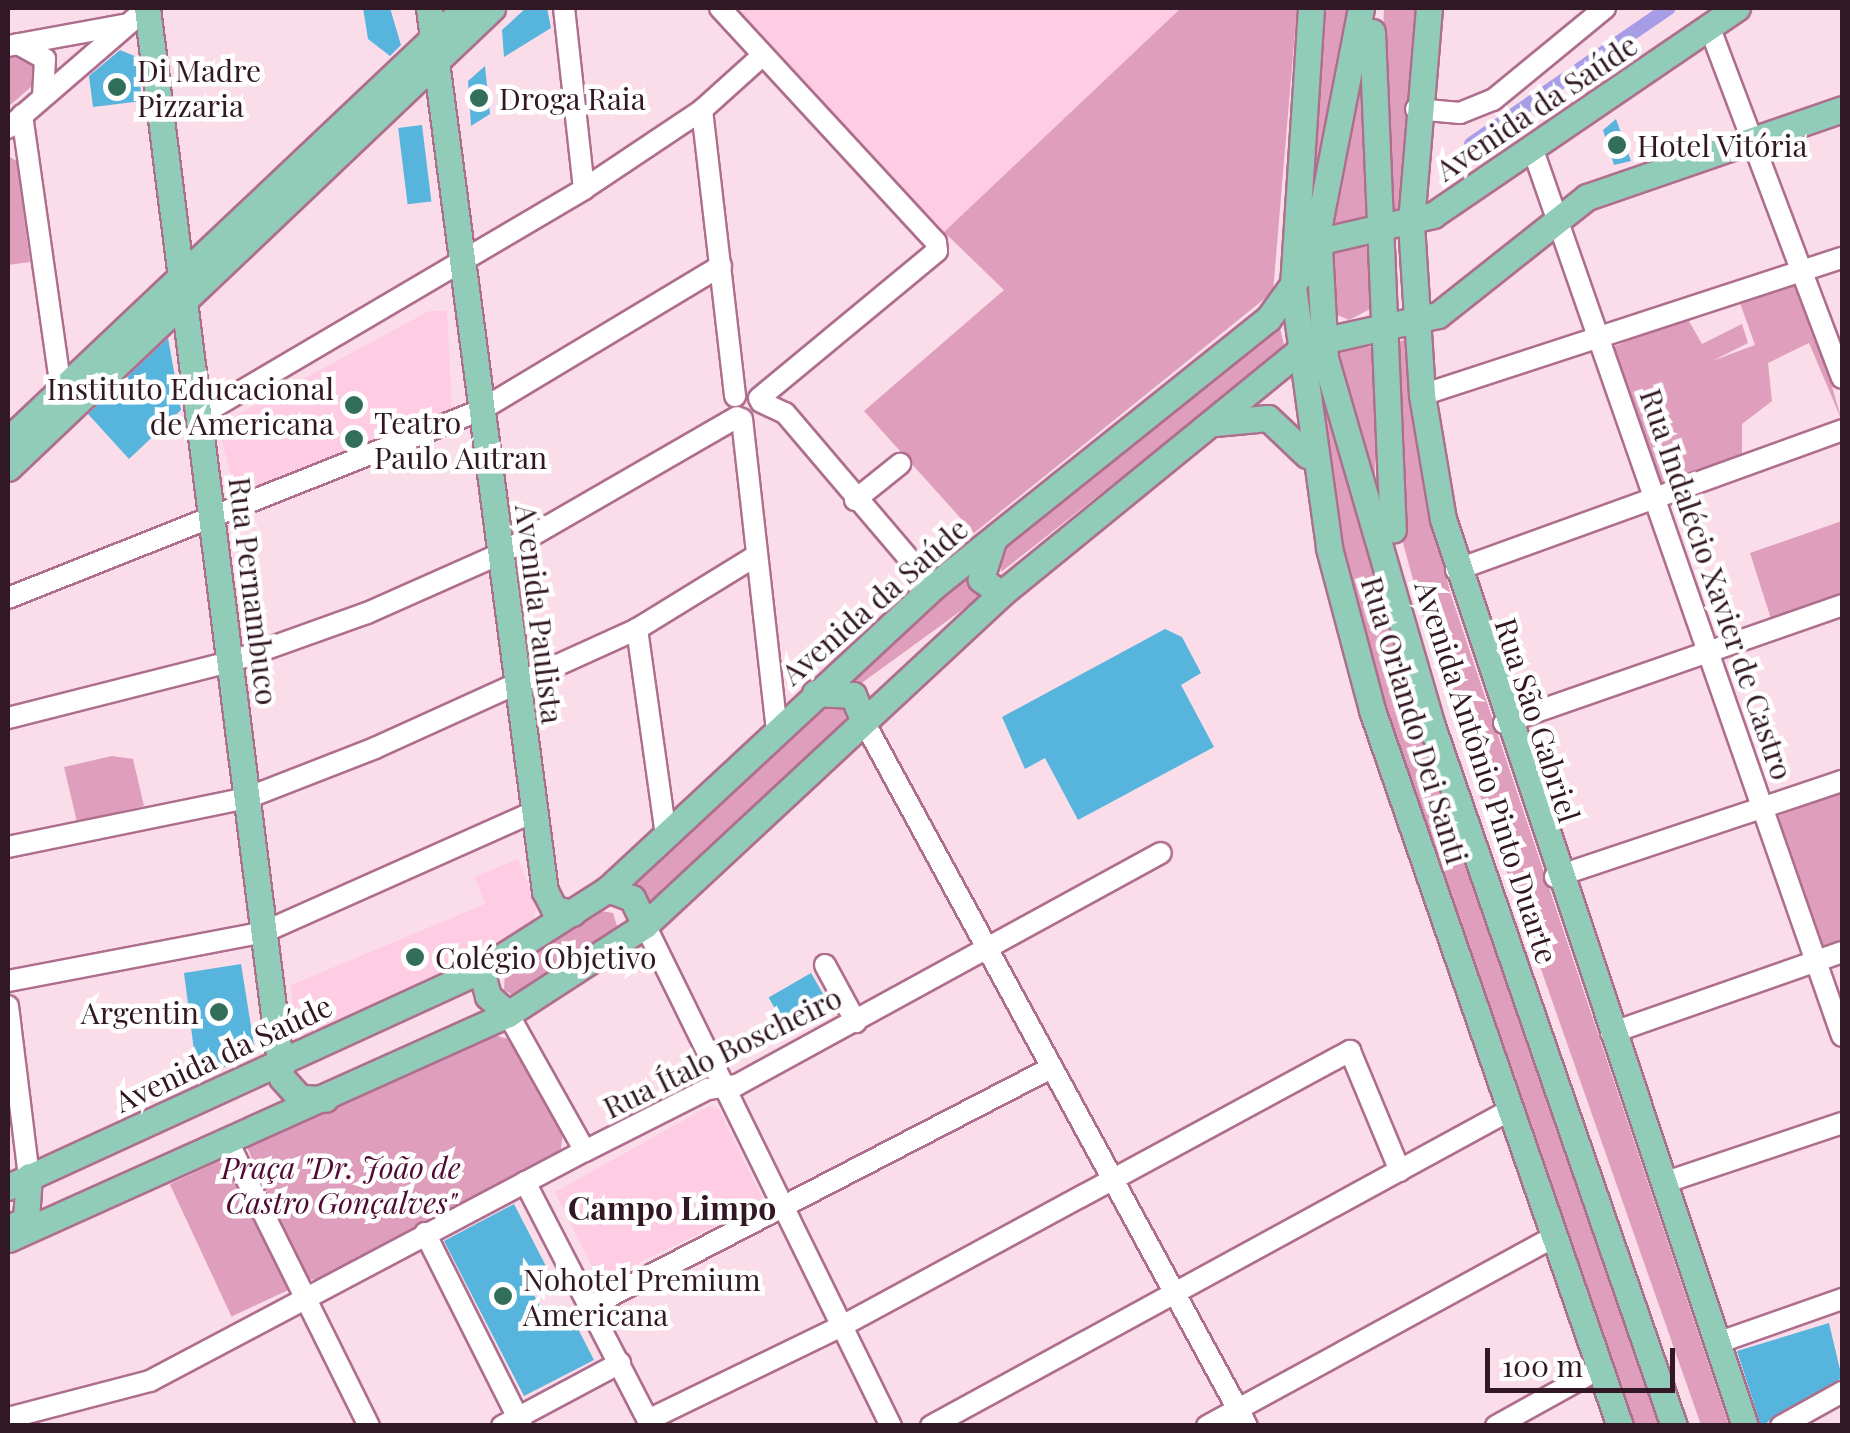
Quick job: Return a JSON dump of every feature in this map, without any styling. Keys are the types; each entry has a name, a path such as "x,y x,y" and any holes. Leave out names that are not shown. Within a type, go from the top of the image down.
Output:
{"main road":[{"name":"Avenida Paulista","path":"429,8 533,812 547,898 573,913"},
{"path":"435,49 465,8"},
{"path":"8,468 183,287 435,49 492,8"},
{"name":"Rua Orlando Dei Santi","path":"1311,8 1293,287 1296,352 1312,466 1361,675 1620,1426"},
{"name":"Avenida Antônio Pinto Duarte","path":"1361,8 1318,248 1322,340 1432,726 1674,1426"},
{"name":"Avenida Antônio Pinto Duarte","path":"1376,8 1368,94 1382,230 1387,331 1384,464 1405,583 1690,1426"},
{"name":"Rua São Gabriel","path":"1429,8 1412,156 1411,224 1422,395 1456,570 1555,878 1745,1426"},
{"name":"Avenida da Saúde","path":"18,1182 481,970 573,913 608,889 933,587 1268,319 1318,248 1341,230 1382,230 1411,224 1468,195 1534,153 1737,8"},
{"name":"Rua Pernambuco","path":"142,12 183,287 280,1063"},
{"path":"8,1239 330,1098 508,1014 644,925 1001,594 1296,352 1322,340 1416,323 1560,222 1586,197 1842,109"},
{"path":"1412,156 1433,192 1468,195"},
{"path":"8,440 183,287"},
{"path":"1202,429 1236,416 1268,418 1300,440 1312,466"},
{"path":"996,537 980,568 1001,594"},
{"path":"815,693 853,695 863,720"},
{"path":"608,889 632,898 644,925"},
{"path":"481,970 488,996 508,1014"},
{"path":"280,1063 292,1094 330,1098"},
{"path":"8,1229 26,1219 18,1182"}],"street":[{"path":"564,8 584,189"},
{"path":"8,718 230,662 500,554 748,405 937,251 932,232 720,8"},
{"path":"1416,109 1476,109 1605,8"},
{"path":"13,45 142,12"},
{"path":"61,390 15,122 142,12"},
{"path":"1709,26 1805,271 1842,378"},
{"path":"13,45 102,46"},
{"path":"13,45 46,60 43,96"},
{"path":"199,416 584,189 702,110 763,55"},
{"path":"702,110 730,345 748,405 744,476 777,731"},
{"name":"Rua Indalécio Xavier de Castro","path":"1534,153 1842,1036"},
{"path":"1422,395 1842,258"},
{"path":"8,598 213,524 481,410 721,266"},
{"path":"748,405 780,408 933,587"},
{"path":"1456,570 1842,430"},
{"path":"855,500 900,464"},
{"path":"8,846 247,798 517,689 638,628 754,557"},
{"path":"1504,723 1842,605"},
{"path":"638,628 666,835"},
{"path":"863,720 962,893 985,952 1242,1417"},
{"path":"1555,878 1842,781"},
{"path":"8,981 264,932 533,812"},
{"name":"Rua Ítalo Boscheiro","path":"8,1418 150,1381 304,1296 585,1151 856,1022 1161,853"},
{"path":"644,925 891,1426"},
{"path":"1611,1033 1842,952"},
{"path":"826,965 856,1022"},
{"path":"8,1006 18,1182"},
{"path":"508,1014 585,1151"},
{"path":"525,1182 650,1423 842,1326 1338,1055 1359,1058 1400,1170"},
{"path":"590,1306 1049,1069"},
{"path":"931,1426 1510,1110"},
{"path":"1663,1183 1842,1123"},
{"path":"228,1142 369,1426"},
{"path":"425,1233 514,1423 620,1364"},
{"path":"1207,1426 1242,1417 1552,1238"},
{"path":"1718,1343 1842,1299"},
{"path":"1496,1426 1600,1369"},
{"path":"1781,1426 1839,1402"}],"shaded area":[{"path":"733,8 1181,8 944,232"},
{"name":"Instituto Educacional de Americana","path":"429,311 447,311 452,409 236,497 218,425"},
{"name":"Colégio Objetivo","path":"518,859 537,905 531,930 306,1037 295,1029 291,985 485,904 475,877"},
{"path":"709,1106 719,1109 764,1202 600,1282 555,1192"}],"green space":[{"path":"1181,8 1297,8 1273,292 974,533 864,411 1004,290 944,232"},
{"path":"1320,8 1354,8 1312,213 1303,182"},
{"path":"1384,8 1420,8 1403,212 1395,212 1379,137"},
{"path":"1362,52 1369,222 1333,224 1329,221"},
{"path":"28,53 43,66 39,80 8,107 8,54"},
{"path":"8,156 17,161 30,262 8,265"},
{"path":"1359,242 1370,249 1374,307 1349,320 1333,313 1332,253"},
{"path":"1801,279 1842,421 1809,343 1768,363 1772,401 1742,424 1742,454 1663,487 1613,347 1686,316 1702,344 1742,324 1748,343 1712,361 1755,345 1740,303"},
{"path":"1279,324 1285,349 1001,572 1000,551 1022,530"},
{"path":"1408,339 1420,461 1450,592 1729,1425 1701,1425 1443,690 1397,521 1391,434 1400,341"},
{"path":"1376,346 1381,377 1374,488 1334,351"},
{"path":"1315,367 1666,1425 1630,1425 1380,706 1333,509"},
{"path":"1842,521 1842,594 1771,619 1750,553"},
{"path":"965,572 982,595 853,689 836,665"},
{"path":"826,701 844,706 846,720 648,908 630,886"},
{"path":"112,756 133,759 144,806 77,822 64,767"},
{"path":"1842,792 1842,942 1824,948 1778,816"},
{"path":"601,911 613,913 618,929 516,997 504,990 505,973"},
{"name":"Praça \"Dr. João de Castro Gonçalves\"","path":"490,1034 509,1039 563,1133 560,1156 323,1280 303,1279 247,1147"},
{"path":"226,1158 288,1290 232,1317 170,1184"}],"building":[{"path":"363,8 390,8 401,45 390,56 368,39"},
{"path":"526,8 547,8 551,28 504,57 502,30"},
{"name":"Di Madre Pizzaria","path":"120,50 137,57 142,101 93,107 89,76"},
{"name":"Droga Raia","path":"485,66 490,114 471,126 468,81"},
{"name":"Hotel Vitória","path":"1616,119 1631,161 1614,165 1603,130"},
{"path":"422,125 431,201 408,204 398,128"},
{"path":"168,338 181,410 129,459 88,414"},
{"path":"1165,629 1182,637 1201,673 1181,685 1214,747 1078,820 1045,758 1025,769 1002,717"},
{"name":"Argentin","path":"241,964 255,1051 198,1081 184,973"},
{"path":"811,973 831,1008 789,1032 769,997"},
{"name":"Nohotel Premium Americana","path":"514,1204 548,1270 527,1281 552,1330 573,1319 594,1360 524,1396 444,1241"},
{"path":"1829,1323 1842,1378 1761,1426 1737,1351"}],"waterway":[{"path":"1471,144 1669,8"}],"place":[{"name":"Di Madre Pizzaria","path":"117,87"},
{"name":"Droga Raia","path":"479,98"},
{"name":"Hotel Vitória","path":"1617,145"},
{"name":"Instituto Educacional de Americana","path":"354,405"},
{"name":"Teatro Paulo Autran","path":"354,439"},
{"name":"Colégio Objetivo","path":"415,957"},
{"name":"Argentin","path":"219,1012"},
{"name":"Nohotel Premium Americana","path":"503,1296"}],"district":[{"name":"Campo Limpo","path":"672,1207"}]}
